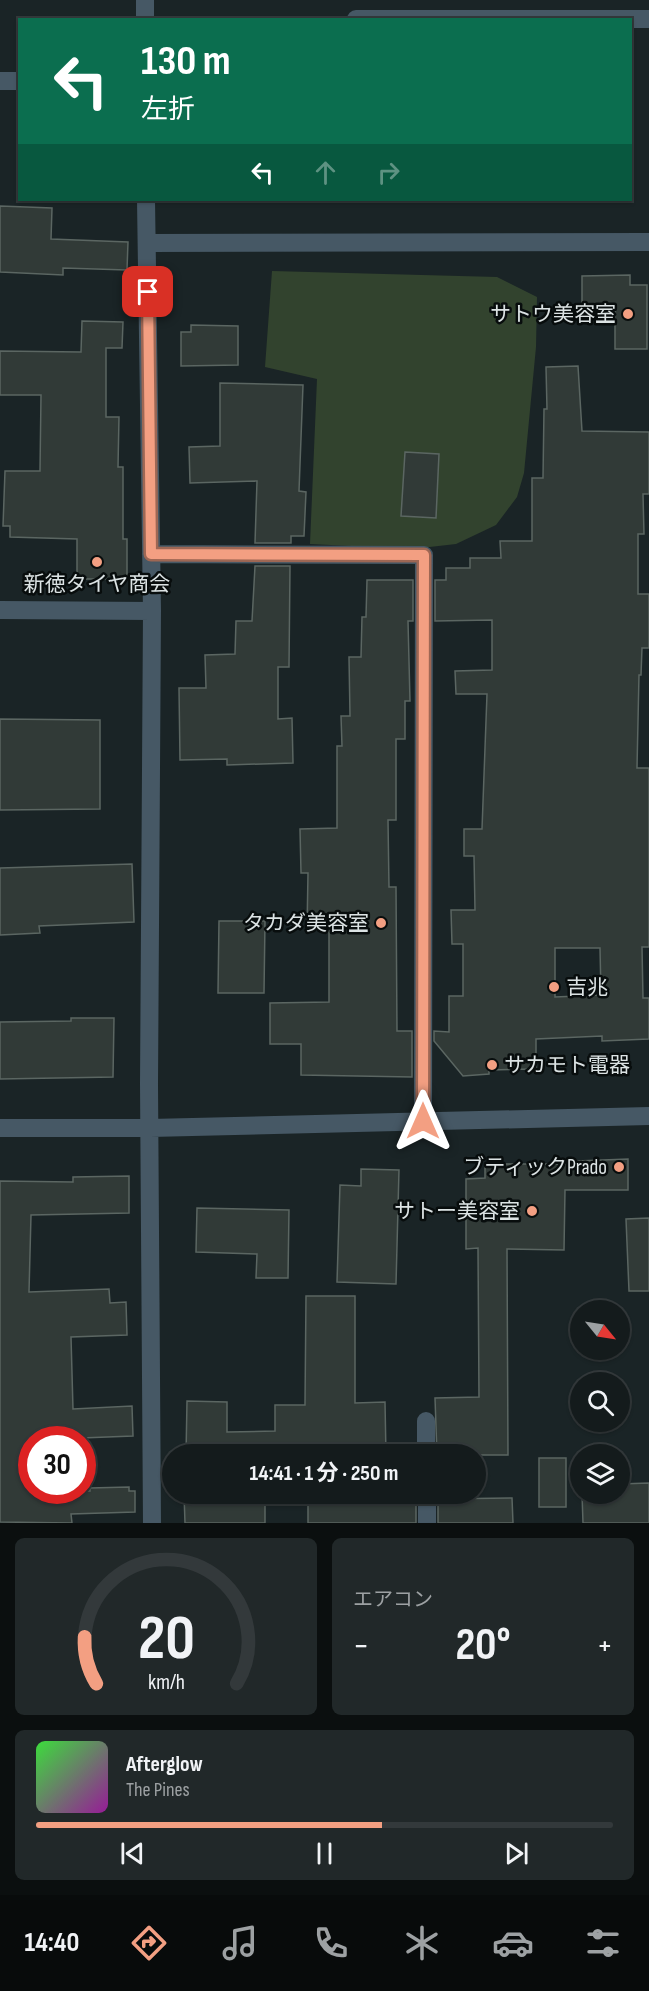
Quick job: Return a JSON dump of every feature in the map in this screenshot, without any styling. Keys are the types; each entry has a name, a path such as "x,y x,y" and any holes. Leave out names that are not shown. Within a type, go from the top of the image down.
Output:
{"street":[{"path":"145,0 145,18"},
{"path":"632,19 649,19"},
{"path":"0,81 18,81"},
{"path":"146,201 152,611 150,1128 152,1523"},
{"path":"147,243 649,242"},
{"path":"151,554 424,555 423,1121"},
{"path":"0,610 152,611"},
{"path":"0,1128 150,1128 649,1116"},
{"path":"426,1421 426,1444"},
{"path":"427,1504 427,1523"}],"green space":[{"path":"272,271 497,277 537,297 536,347 524,473 517,497 496,525 456,544 412,549 310,544 317,379 265,367"}],"building":[{"path":"0,206 52,208 51,239 128,242 127,270 63,268 63,275 0,272"},
{"path":"630,275 630,285 647,285 647,349 615,349 615,304 582,305 582,276"},
{"path":"82,321 123,322 122,348 106,348 106,417 119,417 118,467 123,467 123,539 127,539 127,579 77,579 77,539 10,537 10,526 3,526 5,471 40,471 41,395 0,395 0,351 81,352"},
{"path":"191,325 238,326 238,365 181,366 181,332 191,332"},
{"path":"578,366 582,431 649,432 649,494 643,494 644,534 638,534 638,594 649,594 649,648 642,648 641,675 639,675 637,768 649,768 649,947 642,947 643,998 649,998 649,1039 602,1041 602,1036 536,1039 536,1069 489,1070 489,1074 463,1076 434,1041 434,1031 449,1032 449,996 463,996 463,944 452,944 451,910 475,910 474,856 464,856 464,829 482,829 487,694 456,694 455,671 492,670 492,620 435,621 435,580 446,580 446,568 470,568 470,558 501,558 500,541 532,541 532,478 543,478 544,409 547,409 546,367","holes":["555,948 600,948 601,995 555,997"]},
{"path":"220,383 303,385 299,491 306,492 304,536 291,536 291,543 255,543 257,481 190,483 189,447 220,446"},
{"path":"405,452 439,454 436,518 401,516"},
{"path":"255,566 290,566 289,667 278,667 278,719 292,718 293,763 227,765 227,759 180,760 179,688 206,688 205,655 235,654 236,621 252,621"},
{"path":"367,580 413,580 413,621 408,621 410,701 405,701 405,739 396,739 396,820 388,820 389,887 396,887 397,1031 412,1031 412,1077 301,1075 301,1044 270,1044 270,1003 329,1002 329,930 307,930 308,873 301,873 300,829 337,828 337,746 342,746 341,716 350,716 349,657 361,657 362,617 366,617"},
{"path":"0,719 100,720 100,809 0,810"},
{"path":"132,864 134,922 39,926 40,933 0,935 0,868"},
{"path":"219,921 265,921 264,993 218,993"},
{"path":"71,1018 114,1018 113,1077 0,1079 0,1022 71,1021"},
{"path":"628,1159 628,1190 565,1190 564,1250 507,1249 508,1455 486,1455 486,1444 437,1444 435,1398 479,1397 478,1248 466,1249 466,1179 485,1178 485,1164 577,1164 577,1161"},
{"path":"361,1169 399,1170 396,1284 337,1282 340,1185 361,1186"},
{"path":"129,1176 129,1213 31,1215 29,1292 109,1289 110,1303 126,1302 127,1335 71,1337 73,1409 132,1406 133,1436 96,1437 96,1426 18,1426 18,1504 96,1504 96,1488 129,1487 129,1491 135,1491 135,1512 71,1514 72,1523 0,1522 0,1181 73,1182 73,1177"},
{"path":"197,1208 289,1210 288,1278 256,1278 257,1254 196,1252"},
{"path":"649,1218 649,1291 629,1291 626,1219"},
{"path":"306,1296 355,1296 355,1403 385,1402 386,1444 186,1444 187,1401 227,1402 227,1432 275,1431 275,1405 305,1405"},
{"path":"539,1458 566,1458 566,1507 539,1507"},
{"path":"649,1483 649,1523 583,1523 582,1504 630,1504 630,1484"},
{"path":"486,1498 512,1498 513,1523 438,1523 438,1504 486,1504"},
{"path":"184,1504 265,1504 265,1523 185,1523"},
{"path":"308,1504 416,1504 416,1523 308,1523"}],"place":[{"name":"サトウ美容室","path":"628,314"},
{"name":"新徳タイヤ商会","path":"97,562"},
{"name":"タカダ美容室","path":"381,923"},
{"name":"吉兆","path":"554,987"},
{"name":"サカモト電器","path":"492,1065"},
{"name":"ブティックPrado","path":"619,1167"},
{"name":"サトー美容室","path":"532,1211"}],"route":[{"path":"148,292 151,554 424,555 423,1121"}]}
